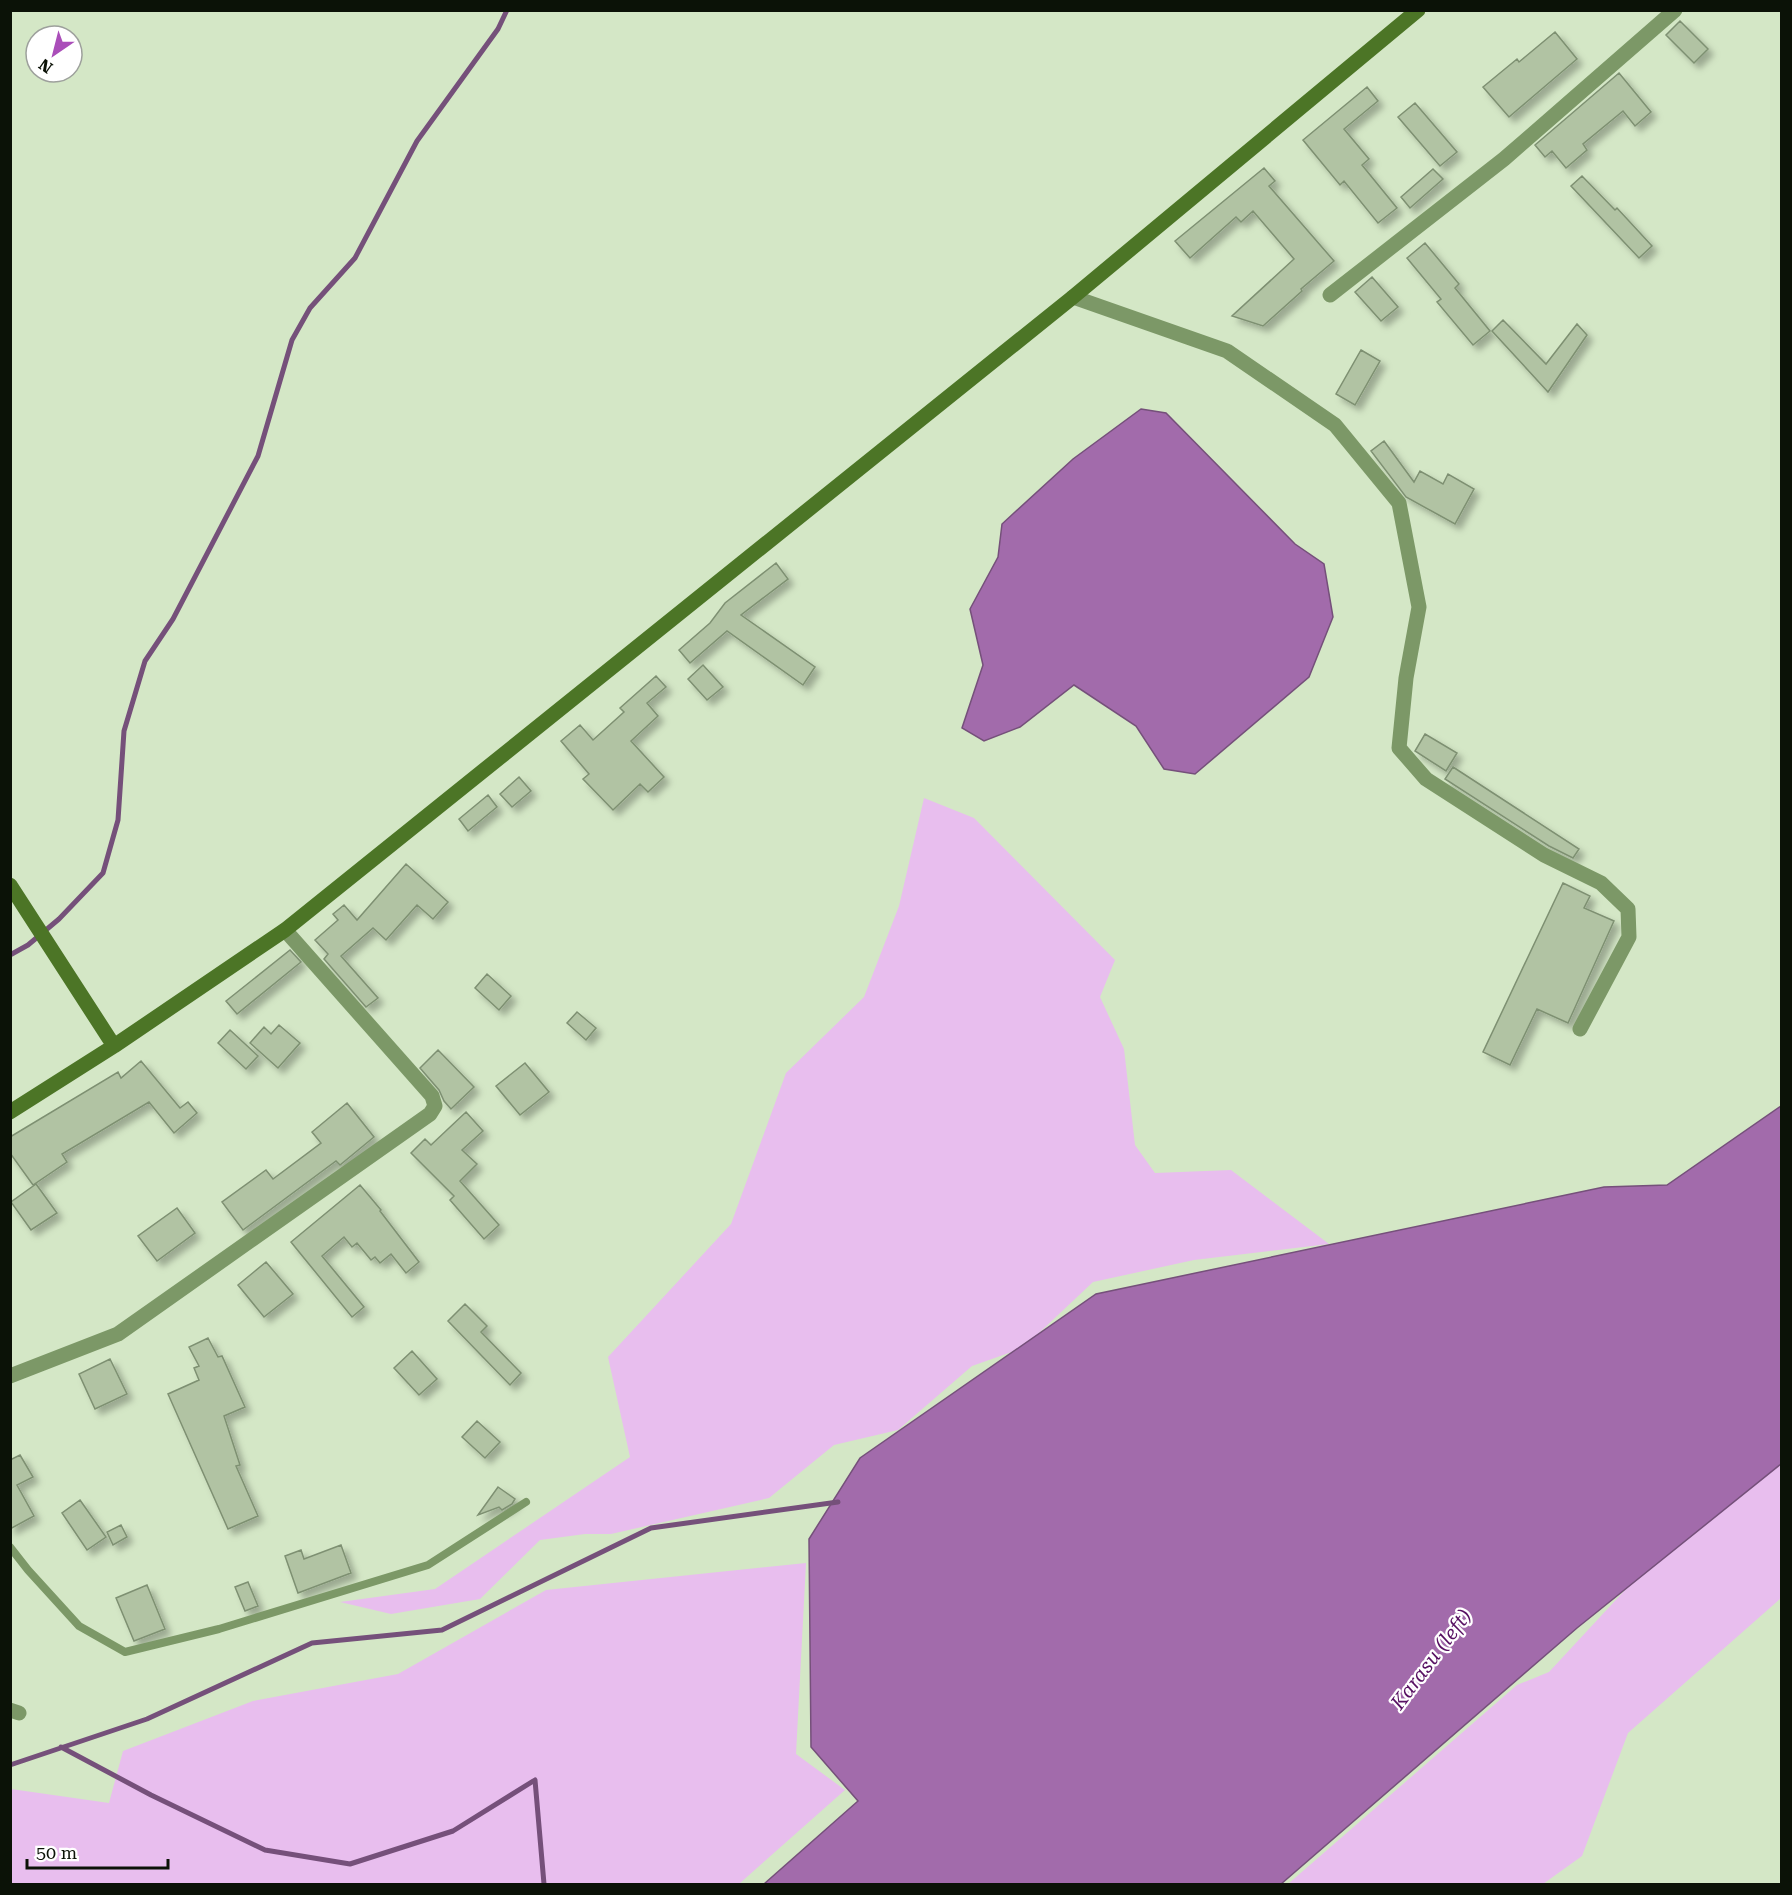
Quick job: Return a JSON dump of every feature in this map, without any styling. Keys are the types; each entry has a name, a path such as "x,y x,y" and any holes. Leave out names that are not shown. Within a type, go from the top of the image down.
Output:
{"main road":[{"path":"10,1112 114,1046 285,930 1073,297 1418,10"},
{"path":"10,885 114,1046"}],"street":[{"path":"1330,295 1504,159 1675,10"},
{"path":"1073,297 1227,351 1335,425 1399,503 1419,607 1406,678 1399,748 1426,779 1544,855 1601,883 1628,909 1629,937 1580,1029"},
{"path":"10,1376 118,1334 430,1114 435,1106 432,1096 285,930"}],"lane":[{"path":"10,1547 79,1626 126,1652 219,1629 428,1564 526,1502"}],"shaded area":[{"path":"924,798 974,818 1115,960 1100,997 1124,1049 1135,1145 1155,1173 1231,1170 1329,1244 1194,1260 1093,1282 1023,1348 972,1366 898,1430 834,1445 769,1498 611,1534 585,1534 540,1540 480,1599 391,1614 340,1602 435,1589 630,1457 608,1357 731,1224 786,1073 864,997 899,906"},
{"path":"1781,1453 1781,1598 1628,1733 1582,1856 1543,1884 1288,1884 1517,1685 1549,1672 1664,1548"},
{"path":"806,1563 796,1754 845,1790 739,1884 11,1884 11,1789 109,1803 123,1751 253,1701 398,1674 546,1590"}],"water":[{"path":"1141,409 1166,413 1295,544 1324,564 1333,617 1309,677 1195,774 1164,769 1136,726 1074,685 1020,727 984,741 962,728 983,665 970,609 998,557 1002,524 1073,459"},
{"name":"Karasu (left)","path":"1781,1106 1781,1464 1577,1628 1281,1884 764,1884 858,1801 811,1747 809,1539 860,1458 1096,1294 1604,1187 1667,1185"}],"building":[{"path":"1680,21 1708,49 1694,63 1666,35"},
{"path":"1555,32 1577,59 1509,117 1483,87 1517,59 1519,62"},
{"path":"1619,73 1651,112 1635,126 1623,111 1583,144 1587,150 1566,168 1552,151 1545,157 1535,145"},
{"path":"1367,87 1378,101 1344,129 1369,159 1362,165 1397,208 1378,223 1344,181 1340,185 1303,140"},
{"path":"1415,103 1457,152 1440,166 1398,117"},
{"path":"1264,168 1275,181 1269,186 1334,261 1263,326 1232,316 1294,259 1253,211 1241,222 1236,217 1190,258 1175,241"},
{"path":"1433,169 1443,179 1410,208 1401,197"},
{"path":"1582,176 1615,210 1617,208 1652,246 1639,258 1571,186"},
{"path":"1425,243 1459,284 1455,288 1490,331 1473,345 1437,302 1441,299 1407,258"},
{"path":"1372,277 1398,307 1381,321 1355,292"},
{"path":"1503,320 1546,364 1577,324 1587,335 1548,392 1492,331"},
{"path":"1361,350 1380,361 1355,405 1336,394"},
{"path":"1384,441 1414,482 1420,471 1443,484 1448,474 1474,489 1455,524 1406,497 1371,451"},
{"path":"776,563 788,579 741,615 815,667 803,685 727,631 690,663 679,650 710,623 725,603"},
{"path":"703,665 723,687 707,700 688,679"},
{"path":"656,676 666,687 647,703 658,716 631,741 664,777 648,792 640,784 613,810 583,779 589,774 561,741 580,725 593,740 624,712 620,708"},
{"path":"1425,734 1457,753 1446,771 1415,751"},
{"path":"1453,767 1579,849 1573,858 1549,846 1445,779"},
{"path":"519,777 531,791 512,807 500,794"},
{"path":"488,795 497,807 468,831 459,819"},
{"path":"406,864 448,902 433,919 417,905 386,940 373,928 341,956 378,998 366,1007 324,959 328,954 315,940 338,920 333,914 344,905 357,920"},
{"path":"1563,883 1590,896 1584,908 1614,921 1568,1023 1537,1009 1510,1065 1483,1052"},
{"path":"290,950 301,962 237,1014 226,1001"},
{"path":"487,974 511,996 499,1010 475,988"},
{"path":"577,1012 596,1028 586,1040 567,1023"},
{"path":"279,1025 300,1043 278,1068 250,1043 264,1027 271,1034"},
{"path":"230,1030 258,1056 246,1069 218,1043"},
{"path":"438,1050 474,1087 451,1109 439,1090 420,1068"},
{"path":"141,1061 180,1108 188,1102 197,1113 174,1133 149,1102 62,1154 67,1162 33,1185 10,1153 10,1137 118,1072 121,1078"},
{"path":"525,1063 549,1092 520,1115 496,1086"},
{"path":"347,1103 374,1137 340,1165 336,1161 243,1230 222,1202 266,1170 273,1179 321,1143 312,1132"},
{"path":"466,1112 483,1131 462,1150 477,1164 460,1181 499,1225 484,1239 450,1200 454,1196 411,1153 425,1139 431,1145"},
{"path":"36,1184 57,1213 31,1230 11,1202"},
{"path":"360,1185 419,1262 406,1273 391,1254 380,1263 375,1257 371,1260 357,1243 352,1247 344,1237 322,1256 364,1307 352,1317 291,1242"},
{"path":"177,1208 195,1233 157,1261 138,1236"},
{"path":"266,1262 293,1294 264,1317 238,1285"},
{"path":"465,1304 487,1326 481,1332 521,1373 510,1385 448,1321"},
{"path":"208,1338 218,1357 222,1356 245,1407 224,1416 240,1465 236,1466 258,1516 228,1529 168,1394 199,1380 194,1368 199,1366 189,1347"},
{"path":"412,1351 437,1379 419,1395 394,1368"},
{"path":"110,1359 127,1394 95,1409 79,1374"},
{"path":"477,1421 500,1442 485,1458 462,1437"},
{"path":"20,1455 33,1477 17,1485 34,1516 10,1529 10,1460"},
{"path":"498,1487 515,1499 512,1504 502,1510 499,1507 478,1515"},
{"path":"80,1500 106,1537 87,1550 62,1513"},
{"path":"121,1525 127,1537 113,1545 107,1532"},
{"path":"341,1545 351,1573 298,1593 285,1556 301,1550 304,1559"},
{"path":"248,1582 258,1606 245,1611 235,1587"},
{"path":"147,1585 165,1629 134,1641 116,1598"}],"waterway":[{"path":"10,955 28,945 59,919 103,873 118,820 124,731 145,661 173,619 258,456 292,340 310,308 355,258 417,141 498,29 507,10"},
{"path":"10,1765 147,1719 312,1643 442,1630 651,1528 838,1502"},
{"path":"61,1747 151,1795 265,1850 350,1864 453,1831 535,1780 544,1884"}]}
